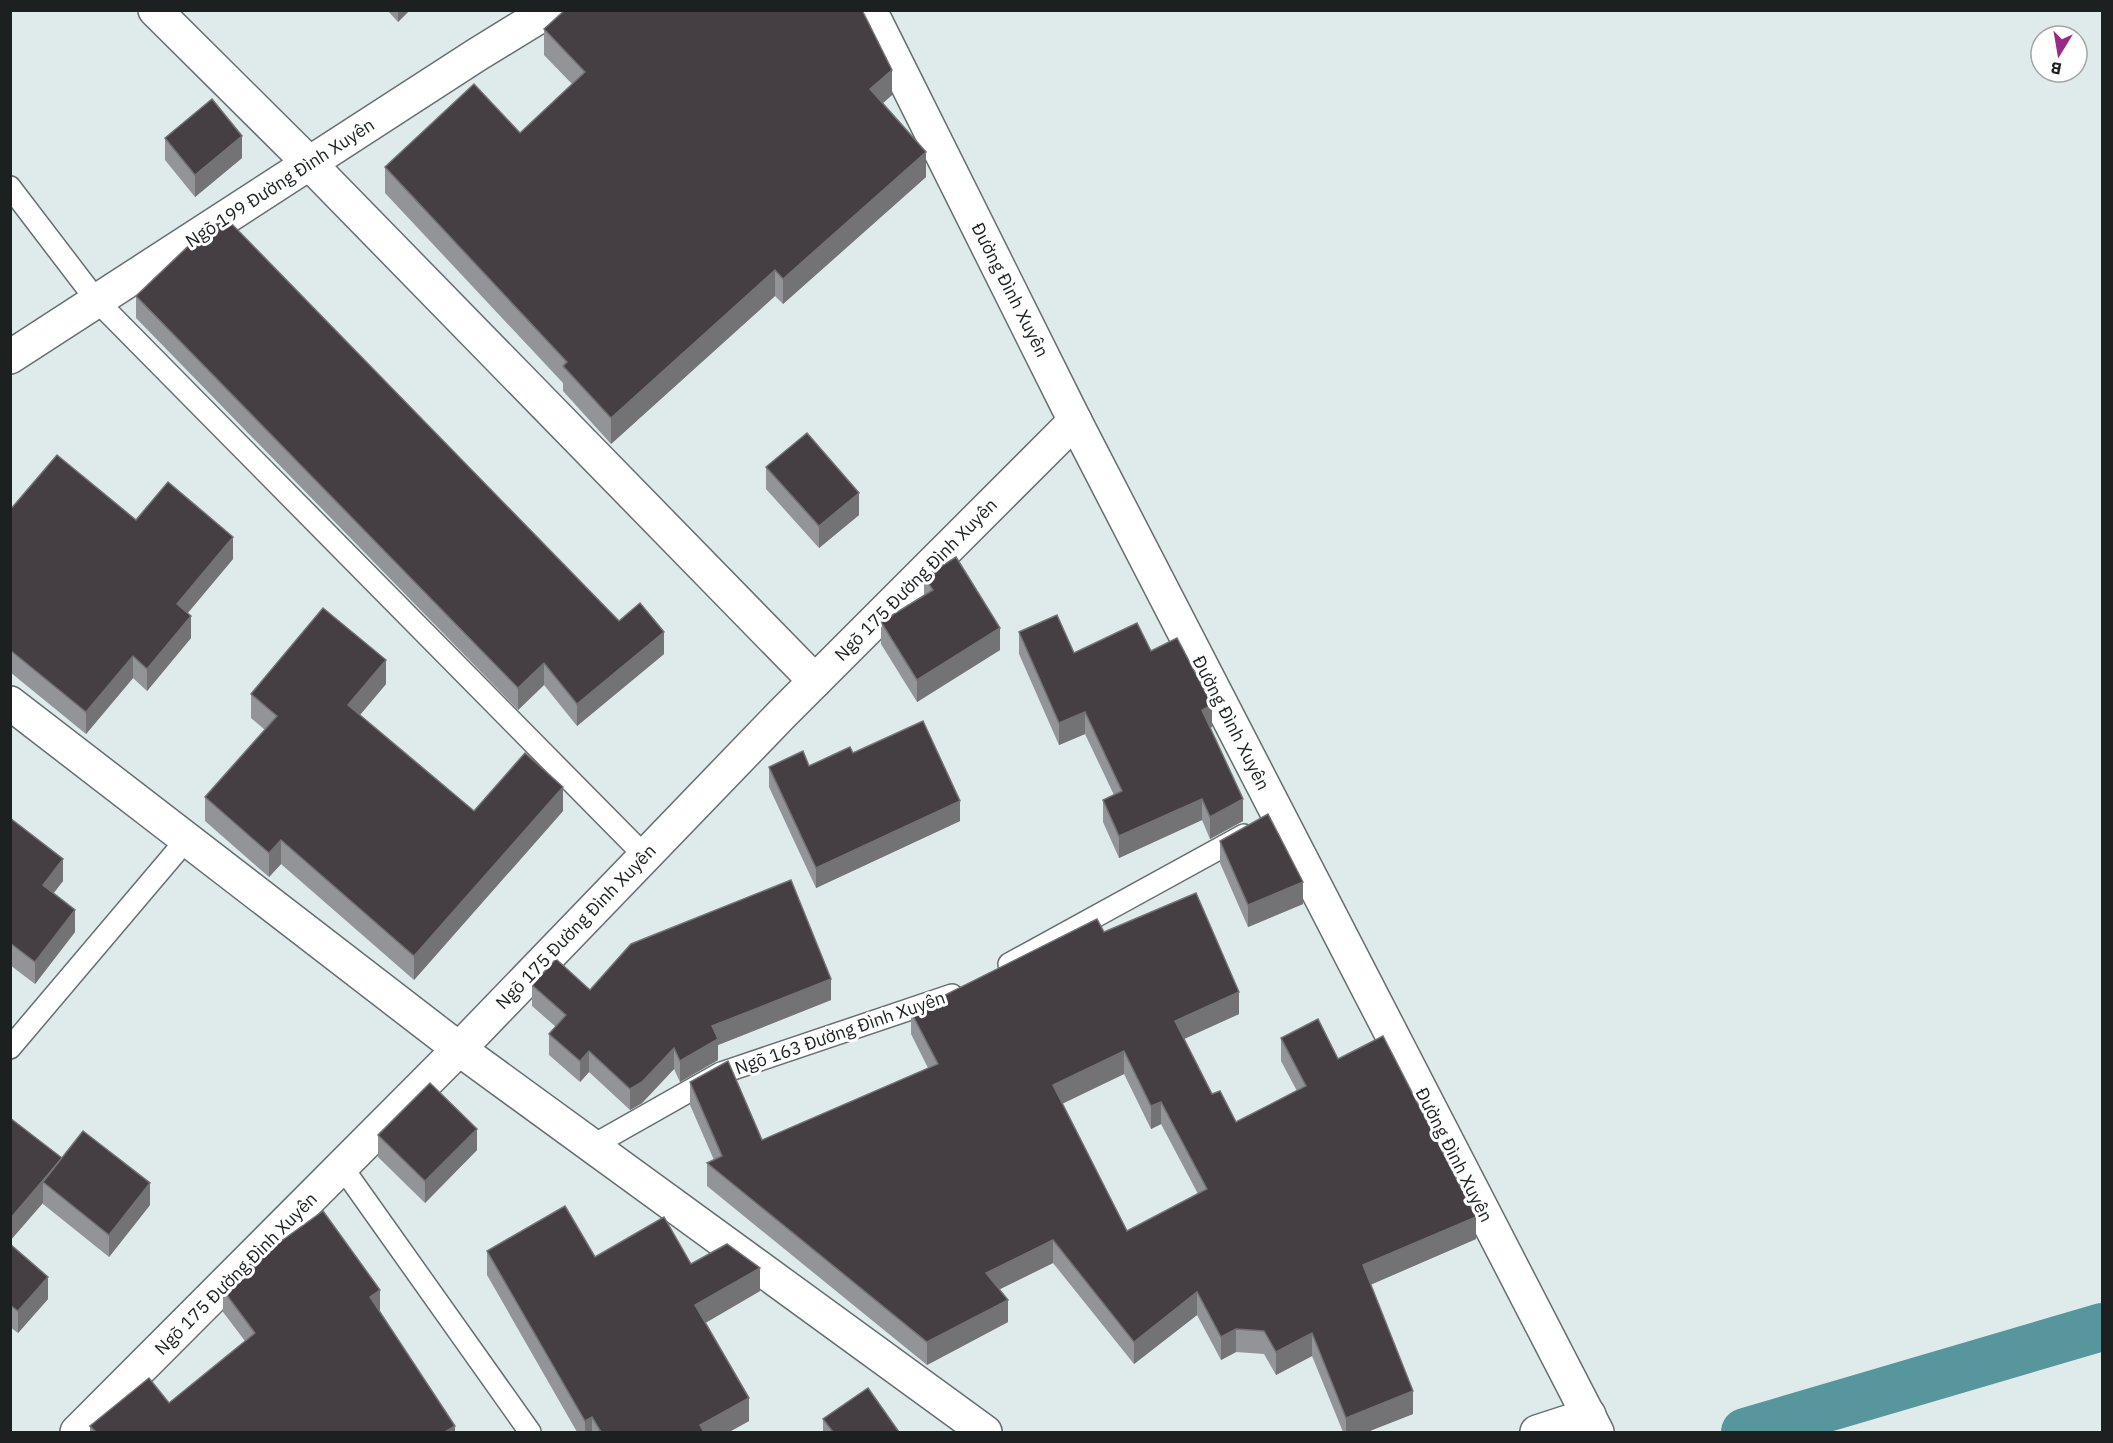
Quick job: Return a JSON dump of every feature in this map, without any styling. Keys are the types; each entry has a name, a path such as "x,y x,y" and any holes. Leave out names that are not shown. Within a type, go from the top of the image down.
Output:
{"street":[{"path":"155,10 309,163 815,681"},
{"name":"Ngõ 199 Đường Đình Xuyên","path":"10,357 478,54 550,10"},
{"name":"Đường Đình Xuyên","path":"870,10 1075,420 1593,1424"},
{"name":"Ngõ 175 Đường Đình Xuyên","path":"77,1432 459,1049 815,681 1075,420"},
{"path":"10,704 459,1049 985,1432"},
{"path":"1537,1432 1593,1424"}],"lane":[{"path":"10,187 97,301 645,856"},
{"path":"992,973 1279,816"},
{"path":"10,1048 187,839"},
{"name":"Ngõ 163 Đường Đình Xuyên","path":"592,1146 721,1073 951,996 972,984"},
{"path":"342,1167 530,1432"}],"building":[{"path":"565,10 862,10 892,70 870,89 926,152 783,279 775,270 611,418 563,366 567,362 385,167 474,84 520,133 585,72 544,29"},
{"path":"212,99 242,136 195,175 165,138"},
{"path":"226,218 619,621 640,603 664,632 577,704 544,663 518,688 136,296 202,233"},
{"path":"807,433 859,493 819,526 766,467"},
{"path":"57,455 136,520 168,482 233,537 177,604 191,616 147,669 133,656 86,712 10,650 10,510"},
{"path":"956,557 1000,628 917,680 881,622 933,590 924,577"},
{"path":"323,608 386,660 348,705 474,811 525,753 563,787 414,956 281,840 269,853 205,797 277,716 251,694"},
{"path":"1057,615 1074,653 1137,623 1151,651 1177,638 1212,705 1202,710 1243,799 1210,817 1202,799 1119,836 1103,800 1122,791 1085,712 1059,723 1019,632"},
{"path":"923,721 960,801 816,868 769,767 803,751 809,766 850,747 853,753"},
{"path":"1268,814 1303,882 1248,905 1220,841"},
{"path":"10,818 63,859 43,885 75,910 35,962 10,943"},
{"path":"791,880 831,979 712,1026 718,1039 680,1061 674,1048 642,1082 630,1089 589,1051 580,1061 549,1034 566,1015 532,985 556,959 590,990 631,944"},
{"path":"1196,893 1239,992 1175,1021 1212,1094 1220,1091 1236,1122 1306,1086 1281,1038 1318,1019 1338,1059 1383,1036 1476,1217 1363,1265 1413,1391 1346,1418 1312,1333 1276,1352 1264,1331 1236,1329 1221,1337 1197,1292 1134,1342 1053,1240 986,1273 1008,1300 927,1342 707,1163 722,1156 690,1082 728,1061 762,1140 938,1064 911,1012 1097,919 1104,932","holes":["1124,1051 1151,1106 1161,1102 1207,1189 1127,1231 1053,1085"]},
{"path":"430,1083 477,1129 425,1181 378,1135"},
{"path":"10,1118 62,1158 10,1219"},
{"path":"83,1131 150,1183 109,1235 43,1182"},
{"path":"565,1206 595,1257 664,1217 691,1264 727,1244 760,1268 695,1305 749,1398 700,1425 704,1432 601,1432 592,1417 585,1421 487,1251"},
{"path":"323,1211 380,1290 370,1297 455,1426 445,1432 96,1432 90,1426 149,1378 169,1403 255,1333 223,1290 248,1265"},
{"path":"10,1244 48,1277 18,1311 10,1305"},
{"path":"868,1388 899,1432 833,1432 823,1419"}],"waterway":[{"path":"1745,1432 2102,1327"}]}
